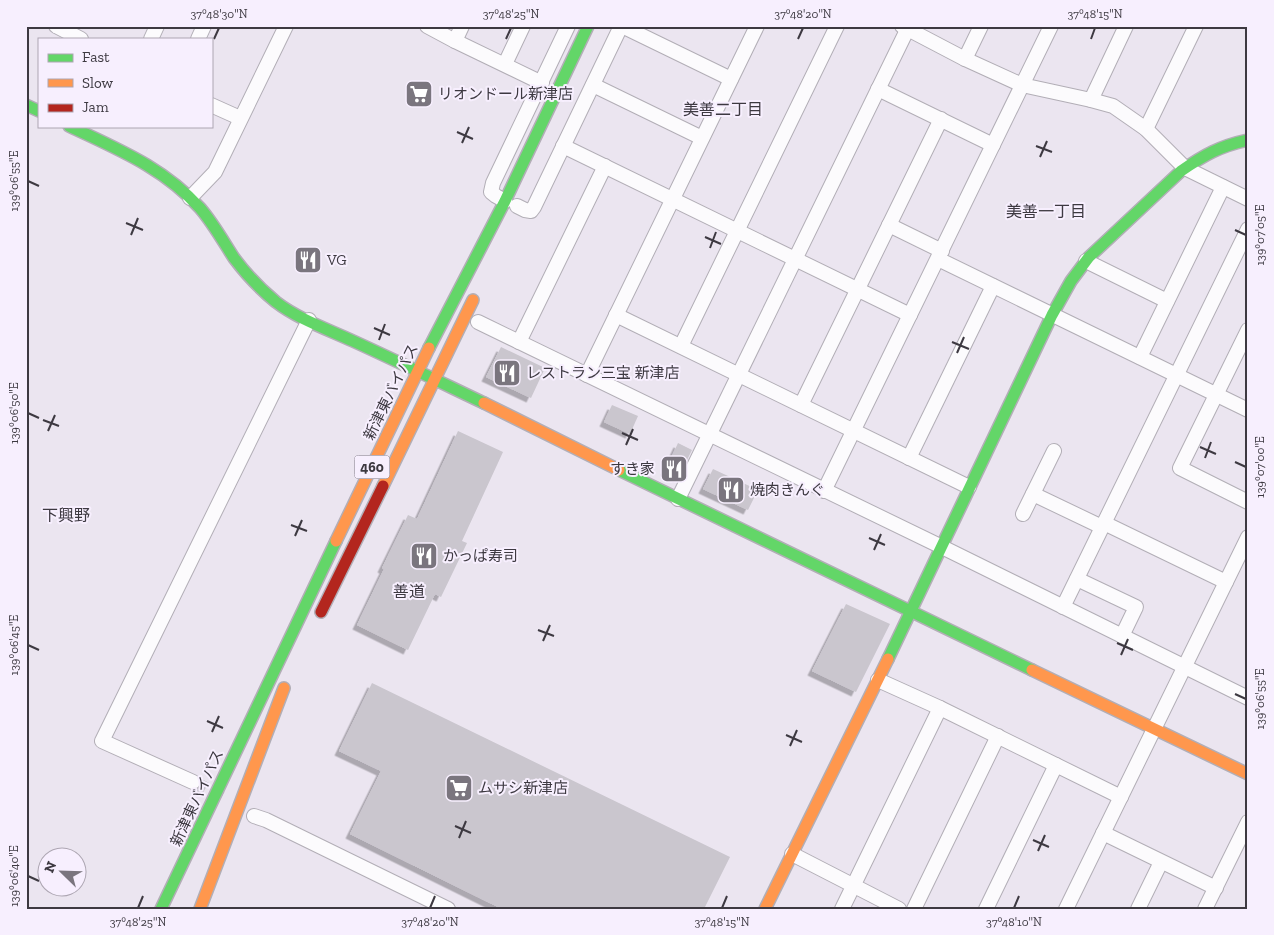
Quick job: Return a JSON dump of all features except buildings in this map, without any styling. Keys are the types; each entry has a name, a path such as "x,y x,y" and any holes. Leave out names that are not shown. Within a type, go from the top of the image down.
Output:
{"main road":[{"name":"新津東バイパス","path":"161,909 417,371 514,205 588,26"},
{"path":"26,105 38,111"},
{"path":"73,128 162,174 176,184 202,211 239,265 252,280 290,312 434,379 1248,774"},
{"path":"765,909 878,680 1052,314 1068,286 1086,261 1185,168 1206,153 1236,141 1248,140"},
{"name":"460","path":"314,626 418,416 476,293"},
{"name":"新津東バイパス","path":"200,909 286,683 225,812"},
{"path":"174,856 228,768"}],"street":[{"path":"56,26 80,38"},
{"path":"151,38 157,26"},
{"path":"198,38 204,26"},
{"path":"190,198 215,172 286,26"},
{"path":"427,26 542,83"},
{"path":"455,41 462,26"},
{"path":"505,64 523,26"},
{"path":"568,26 493,183 491,192 524,210 531,211 534,207 622,26 731,79"},
{"path":"587,375 757,26"},
{"path":"681,346 837,26"},
{"path":"965,59 981,26"},
{"path":"824,491 1051,26"},
{"path":"1090,100 1126,26"},
{"path":"1146,129 1196,26"},
{"path":"678,499 878,89 906,27 965,59 1022,85 1112,106 1146,129 1185,168 1248,199"},
{"path":"593,85 702,138"},
{"path":"878,89 993,145"},
{"path":"212,105 240,118"},
{"path":"801,405 941,119"},
{"path":"564,146 910,315"},
{"path":"519,342 605,166"},
{"path":"1140,357 1223,186"},
{"path":"889,225 993,286 1248,410"},
{"path":"1063,608 1248,229"},
{"path":"1086,261 1167,301"},
{"path":"909,458 993,286"},
{"path":"616,315 969,487"},
{"path":"193,782 102,741 309,320"},
{"path":"478,322 942,547 1184,667 1246,693"},
{"path":"1246,336 1180,468 1248,502"},
{"path":"1024,514 1054,452"},
{"path":"1033,494 1226,582"},
{"path":"1066,909 1248,537"},
{"path":"1077,579 1136,607 1122,636"},
{"path":"878,680 940,708 1121,797"},
{"path":"842,909 940,708"},
{"path":"914,909 998,736"},
{"path":"986,909 1056,765"},
{"path":"254,816 266,820 448,909"},
{"path":"1205,909 1246,831"},
{"path":"1103,833 1216,888"},
{"path":"792,854 899,909"},
{"path":"1138,909 1161,862"}],"tunnel":[{"path":"193,782 221,798"}],"traffic: fast":[{"path":"429,348 505,201 588,26"},
{"path":"26,105 38,111"},
{"path":"73,128 139,160 171,181 200,208 243,270 276,302 294,314 484,403"},
{"path":"888,659 1052,315 1071,281 1089,257 1181,171 1213,152 1248,140"},
{"path":"619,470 1032,670"},
{"path":"161,909 336,541"}],"traffic: slow":[{"path":"383,486 473,300"},
{"path":"336,541 429,348"},
{"path":"484,403 619,470"},
{"path":"765,909 888,659"},
{"path":"1032,670 1248,774"},
{"path":"200,909 284,688"}],"traffic: jam":[{"path":"321,612 383,486"}],"place":[{"name":"リオンドール新津店","path":"419,94"},
{"name":"VG","path":"308,260"},
{"name":"レストラン三宝 新津店","path":"507,373"},
{"name":"すき家","path":"674,469"},
{"name":"焼肉きんぐ","path":"731,490"},
{"name":"かっぱ寿司","path":"424,556"},
{"name":"ムサシ新津店","path":"459,788"}],"district":[{"name":"美善二丁目","path":"723,109"},
{"name":"美善一丁目","path":"1046,211"},
{"name":"下興野","path":"66,515"},
{"name":"善道","path":"409,591"}]}
